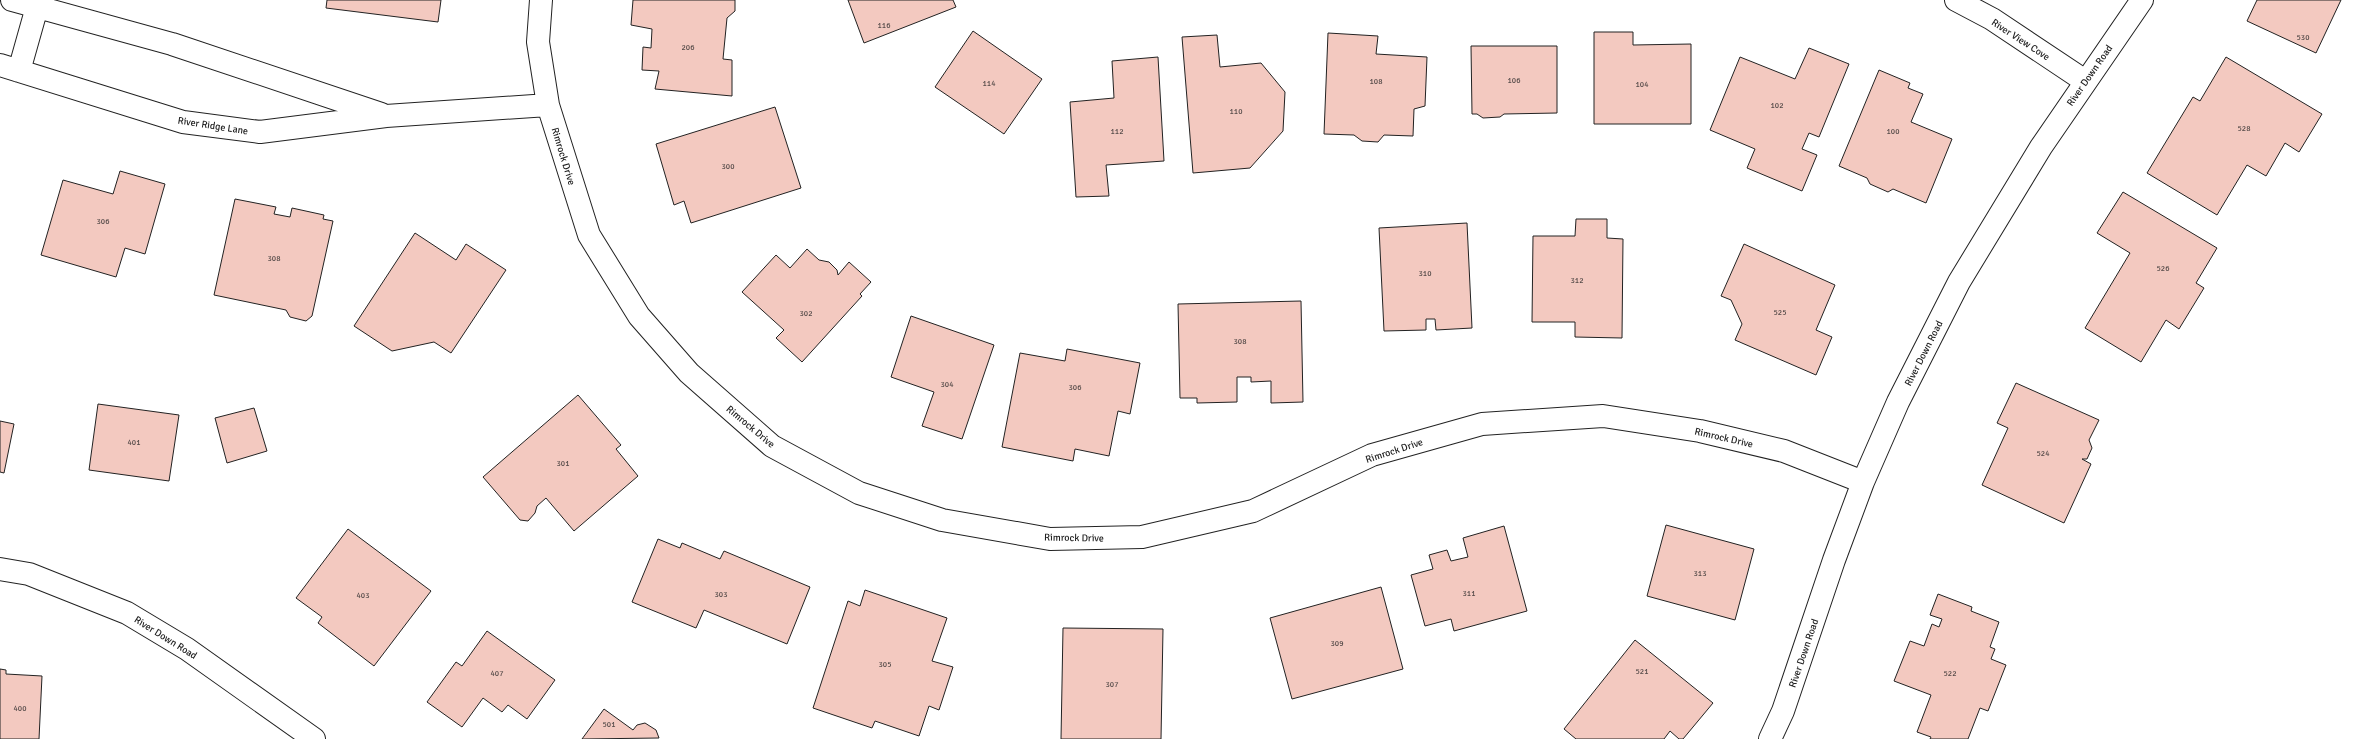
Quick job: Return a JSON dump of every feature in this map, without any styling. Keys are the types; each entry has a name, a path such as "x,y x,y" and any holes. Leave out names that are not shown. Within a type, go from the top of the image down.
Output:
{"street":[{"name":"River Ridge Lane","path":"12,0 172,44 386,116"},
{"name":"Rimrock Drive","path":"541,0 538,42 548,105 589,235 639,316 689,373 772,446 859,494 942,520 1050,539 1142,537 1253,512 1372,455 1482,424 1603,416 1700,431 1784,451 1863,482"},
{"name":"River View Cove","path":"1956,0 1992,19 2085,81"},
{"name":"River Down Road","path":"1770,739 1783,711 1834,560 1863,482 1898,402 1959,282 2041,147 2142,0"},
{"path":"10,68 37,7"},
{"name":"River Ridge Lane","path":"10,68 183,122 260,132 386,116 548,105"},
{"name":"River Down Road","path":"0,569 29,574 127,612 187,649 314,739"}],"building":[{"path":"327,0 441,0 438,22 326,8"},
{"path":"633,0 735,0 735,11 727,18 723,59 732,60 732,96 655,89 659,71 642,70 643,47 651,48 652,29 631,25"},
{"path":"848,0 953,0 956,7 864,43"},
{"path":"2257,0 2341,0 2316,53 2247,21"},
{"path":"973,31 1042,79 1004,134 935,87"},
{"path":"1594,32 1633,32 1633,45 1691,44 1691,124 1594,124"},
{"path":"1328,33 1378,36 1376,54 1427,57 1425,106 1414,109 1413,136 1384,135 1378,142 1362,141 1354,135 1324,134"},
{"path":"1217,35 1220,67 1261,63 1285,92 1283,131 1250,168 1193,173 1182,37"},
{"path":"1471,46 1557,46 1557,113 1504,114 1500,117 1483,118 1477,114 1472,114"},
{"path":"1809,48 1849,64 1819,137 1809,133 1802,149 1817,155 1802,191 1747,168 1755,149 1710,130 1740,57 1795,79"},
{"path":"1158,57 1164,161 1106,165 1109,196 1076,197 1070,102 1114,98 1112,61"},
{"path":"2226,57 2322,114 2299,152 2285,143 2266,176 2247,165 2217,215 2147,173 2193,97 2200,101"},
{"path":"1879,70 1910,83 1908,88 1923,94 1911,122 1952,139 1926,203 1893,189 1888,192 1870,184 1867,178 1839,166"},
{"path":"775,107 801,188 691,223 684,201 674,205 656,144"},
{"path":"120,171 165,184 145,254 125,248 116,277 41,255 63,180 113,194"},
{"path":"2123,192 2217,248 2196,283 2204,288 2179,329 2166,320 2141,362 2085,328 2130,253 2097,233"},
{"path":"235,199 276,207 274,214 290,217 292,208 324,215 323,219 333,221 312,316 306,321 290,317 286,310 214,295"},
{"path":"1576,219 1607,219 1607,238 1623,239 1622,338 1575,337 1575,322 1532,322 1533,236 1575,236"},
{"path":"1467,223 1472,328 1436,330 1435,319 1426,319 1426,330 1384,331 1379,228"},
{"path":"415,233 456,260 466,244 506,270 451,353 434,342 392,351 354,326"},
{"path":"1744,244 1835,285 1816,330 1832,337 1816,375 1735,340 1742,324 1731,300 1721,296"},
{"path":"807,249 819,260 829,262 837,270 838,275 849,262 871,282 860,294 862,296 802,362 776,338 784,330 742,292 776,255 790,268"},
{"path":"1301,301 1303,402 1271,403 1271,381 1251,382 1251,377 1237,377 1237,402 1197,403 1197,398 1180,398 1178,304"},
{"path":"911,316 994,345 962,439 922,426 934,392 891,377"},
{"path":"1067,349 1140,363 1130,414 1118,411 1109,456 1075,449 1073,461 1002,447 1020,353 1065,361"},
{"path":"2016,383 2099,420 2089,440 2092,448 2087,459 2082,459 2091,464 2064,523 1982,485 2008,428 1997,423"},
{"path":"578,395 621,445 616,449 638,476 574,531 546,498 537,506 535,513 528,521 520,520 483,477"},
{"path":"98,404 179,415 169,481 89,470"},
{"path":"254,408 267,451 227,463 215,418"},
{"path":"0,421 14,424 4,473 0,472"},
{"path":"1666,525 1754,549 1735,620 1647,596"},
{"path":"1504,526 1527,611 1454,631 1451,619 1425,626 1411,575 1433,569 1429,555 1447,550 1451,561 1468,557 1463,538"},
{"path":"348,529 431,591 374,666 318,623 322,617 296,598"},
{"path":"658,539 680,548 682,543 720,559 724,551 810,587 787,644 704,610 696,628 632,602"},
{"path":"1381,587 1403,669 1292,699 1270,618"},
{"path":"865,590 947,618 932,661 953,667 939,710 929,706 919,736 875,721 872,728 813,708 848,601 860,606"},
{"path":"1938,594 1972,607 1971,611 1999,622 1990,647 1995,649 1991,659 2006,665 1988,711 1980,708 1968,739 1930,739 1931,737 1917,732 1931,695 1894,681 1910,641 1924,646 1932,624 1939,627 1942,619 1930,615"},
{"path":"1063,628 1163,629 1161,739 1061,739"},
{"path":"487,631 555,680 527,719 508,705 502,712 483,698 462,727 427,702 456,662 462,666"},
{"path":"1635,640 1713,703 1683,739 1679,739 1670,731 1664,739 1576,739 1564,729"},
{"path":"0,669 6,670 6,674 42,676 39,739 0,739"},
{"path":"604,709 633,730 637,725 645,723 656,730 659,738 582,739"}]}
